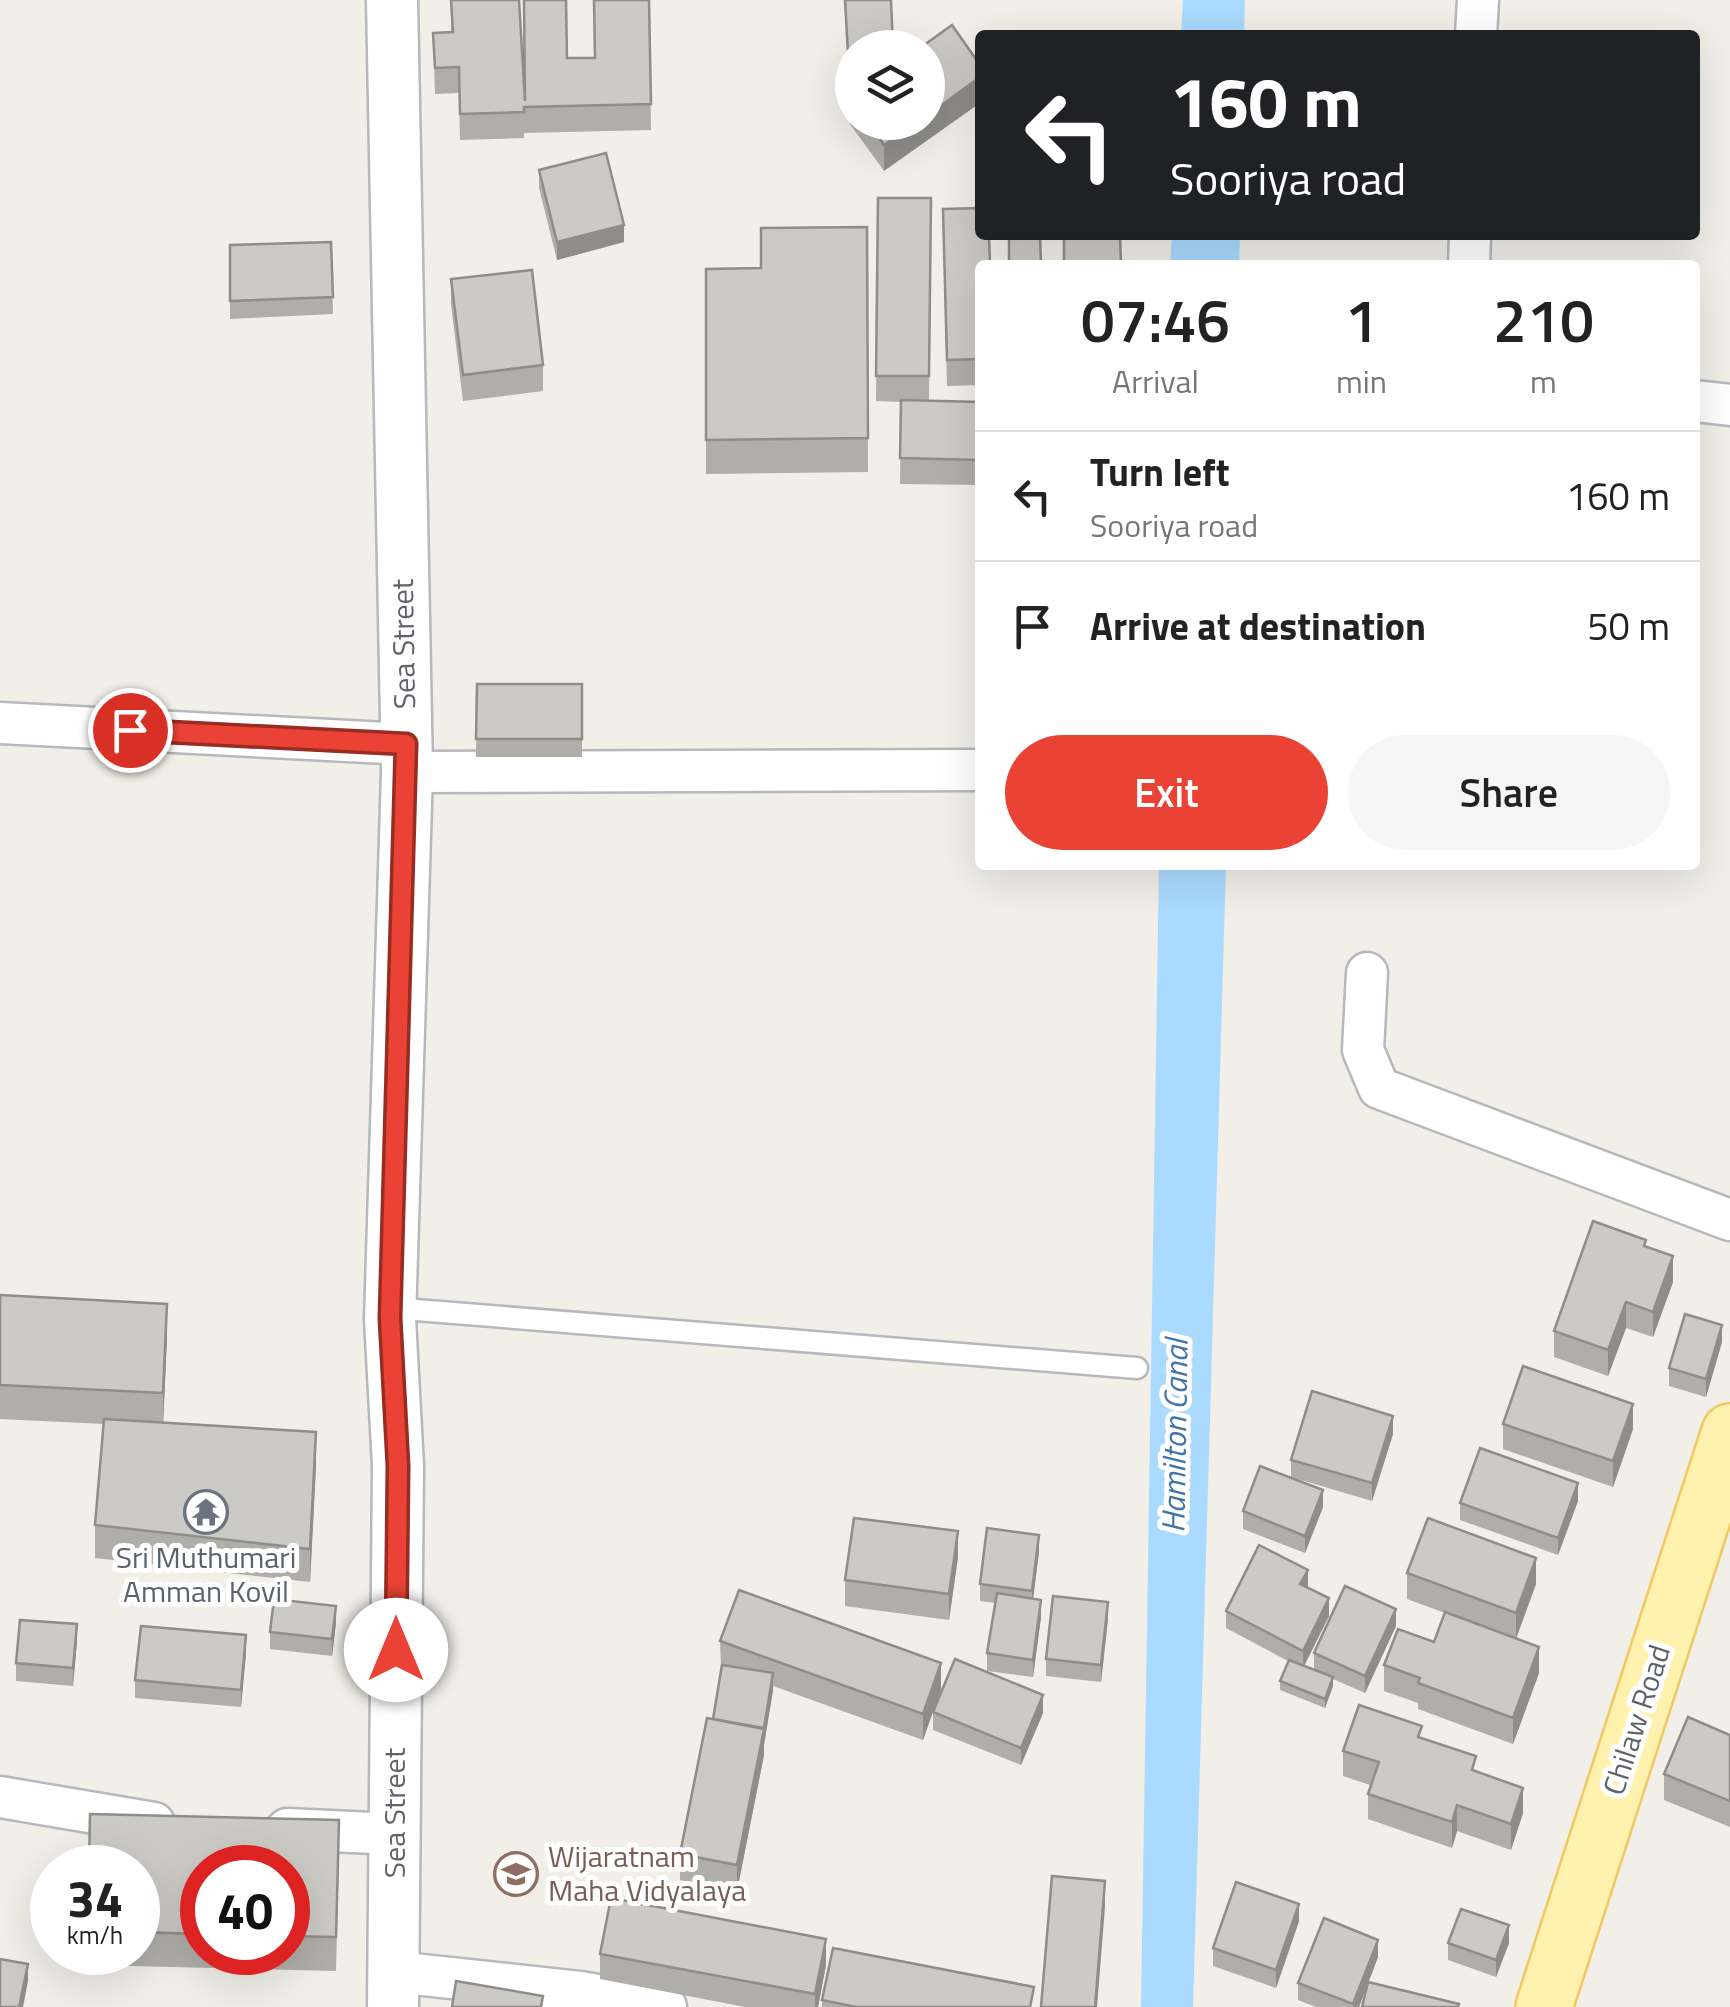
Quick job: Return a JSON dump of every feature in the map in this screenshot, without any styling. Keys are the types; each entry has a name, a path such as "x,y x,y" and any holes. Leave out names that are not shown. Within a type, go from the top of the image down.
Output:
{"main road":[{"name":"Chilaw Road","path":"1544,2007 1719,1506 1730,1432"}],"street":[{"name":"Sea Street","path":"392,0 406,758 391,1308 398,1466 394,1989"},
{"path":"1476,30 1478,0"},
{"path":"1700,402 1730,406"},
{"path":"0,723 406,758 975,770"},
{"path":"1367,973 1363,1050 1380,1088 1730,1220"},
{"path":"0,1797 150,1823 188,1824"},
{"path":"244,1827 395,1834"},
{"path":"394,1989 580,1992 666,2007"}],"lane":[{"path":"391,1308 1137,1368"}],"water":[{"path":"1183,0 1245,0 1244,30 1181,30"},
{"path":"1172,240 1240,240 1239,260 1170,260"},
{"name":"Hamilton Canal","path":"1159,870 1226,870 1193,2007 1141,2007"}],"building":[{"path":"451,0 519,0 525,101 524,0 566,0 567,58 595,58 594,0 649,0 651,104 524,107 524,112 460,114 459,67 435,68 433,33 453,32"},
{"path":"845,0 891,0 892,30 847,30"},
{"path":"952,25 975,58 975,81 945,103 945,30"},
{"path":"606,153 624,225 557,242 539,170"},
{"path":"878,198 931,198 929,376 876,376"},
{"path":"975,208 975,240 989,240 990,260 975,260 975,359 947,360 943,209"},
{"path":"867,227 868,438 706,440 706,269 761,268 761,228"},
{"path":"1009,240 1040,240 1041,260 1009,260"},
{"path":"1064,240 1120,240 1121,260 1064,260"},
{"path":"331,242 333,297 230,301 230,245"},
{"path":"532,270 543,365 463,375 451,279"},
{"path":"901,400 975,402 975,460 900,458"},
{"path":"477,684 582,684 582,739 476,739"},
{"path":"1593,1221 1646,1240 1644,1246 1673,1256 1653,1312 1626,1302 1608,1350 1554,1331"},
{"path":"0,1295 167,1304 163,1393 0,1385"},
{"path":"1685,1314 1722,1325 1706,1379 1669,1368"},
{"path":"1523,1366 1633,1404 1613,1461 1503,1424"},
{"path":"1312,1391 1393,1416 1372,1483 1291,1460"},
{"name":"Sri Muthumari Amman Kovil","path":"104,1419 316,1432 310,1549 95,1525"},
{"path":"1480,1448 1578,1483 1558,1538 1460,1503"},
{"path":"1260,1466 1323,1490 1305,1536 1243,1511"},
{"path":"854,1518 958,1531 949,1594 845,1580"},
{"path":"1428,1518 1536,1558 1516,1613 1407,1573"},
{"path":"987,1528 1039,1535 1032,1591 980,1584"},
{"path":"1259,1545 1308,1570 1300,1584 1329,1598 1303,1651 1226,1611"},
{"path":"1345,1586 1396,1609 1365,1676 1314,1653"},
{"path":"739,1590 941,1663 923,1714 720,1641"},
{"path":"997,1593 1041,1600 1033,1660 987,1653"},
{"path":"1053,1596 1108,1602 1101,1665 1046,1659"},
{"path":"274,1599 336,1606 332,1639 270,1632"},
{"path":"1445,1612 1539,1647 1513,1718 1418,1683 1420,1678 1384,1665 1398,1629 1434,1642"},
{"path":"20,1620 77,1624 73,1668 16,1663"},
{"path":"141,1626 246,1635 241,1690 135,1680"},
{"path":"955,1659 1043,1695 1021,1748 933,1712"},
{"path":"1289,1660 1333,1677 1325,1699 1280,1681"},
{"path":"722,1665 773,1673 764,1728 713,1719"},
{"path":"1359,1705 1422,1726 1418,1737 1476,1756 1472,1770 1523,1788 1511,1824 1457,1805 1452,1822 1368,1794 1379,1762 1343,1751"},
{"path":"1688,1717 1730,1735 1730,1801 1664,1774"},
{"path":"707,1718 764,1729 737,1865 680,1854"},
{"path":"90,1814 339,1820 336,1937 310,1936 310,1845 180,1845 180,1933 160,1933 160,1845 89,1845"},
{"path":"1052,1876 1105,1881 1095,2007 1041,2007"},
{"path":"1236,1882 1299,1904 1276,1970 1213,1948"},
{"path":"611,1898 826,1939 815,1994 600,1954"},
{"path":"1461,1909 1509,1925 1496,1960 1448,1943"},
{"path":"1324,1918 1378,1940 1353,2004 1298,1983"},
{"path":"833,1948 1034,1987 1030,2007 856,2007 822,2000"},
{"path":"0,1959 28,1964 19,2007 0,2007"},
{"path":"456,1981 543,1996 541,2007 452,2007"},
{"path":"1368,1982 1459,2004 1362,2007"}],"place":[{"name":"Sri Muthumari Amman Kovil","path":"206,1512"},
{"name":"Wijaratnam Maha Vidyalaya","path":"516,1874"}],"route":[{"path":"130,730 406,744 390,1318 398,1466 396,1650"}]}
